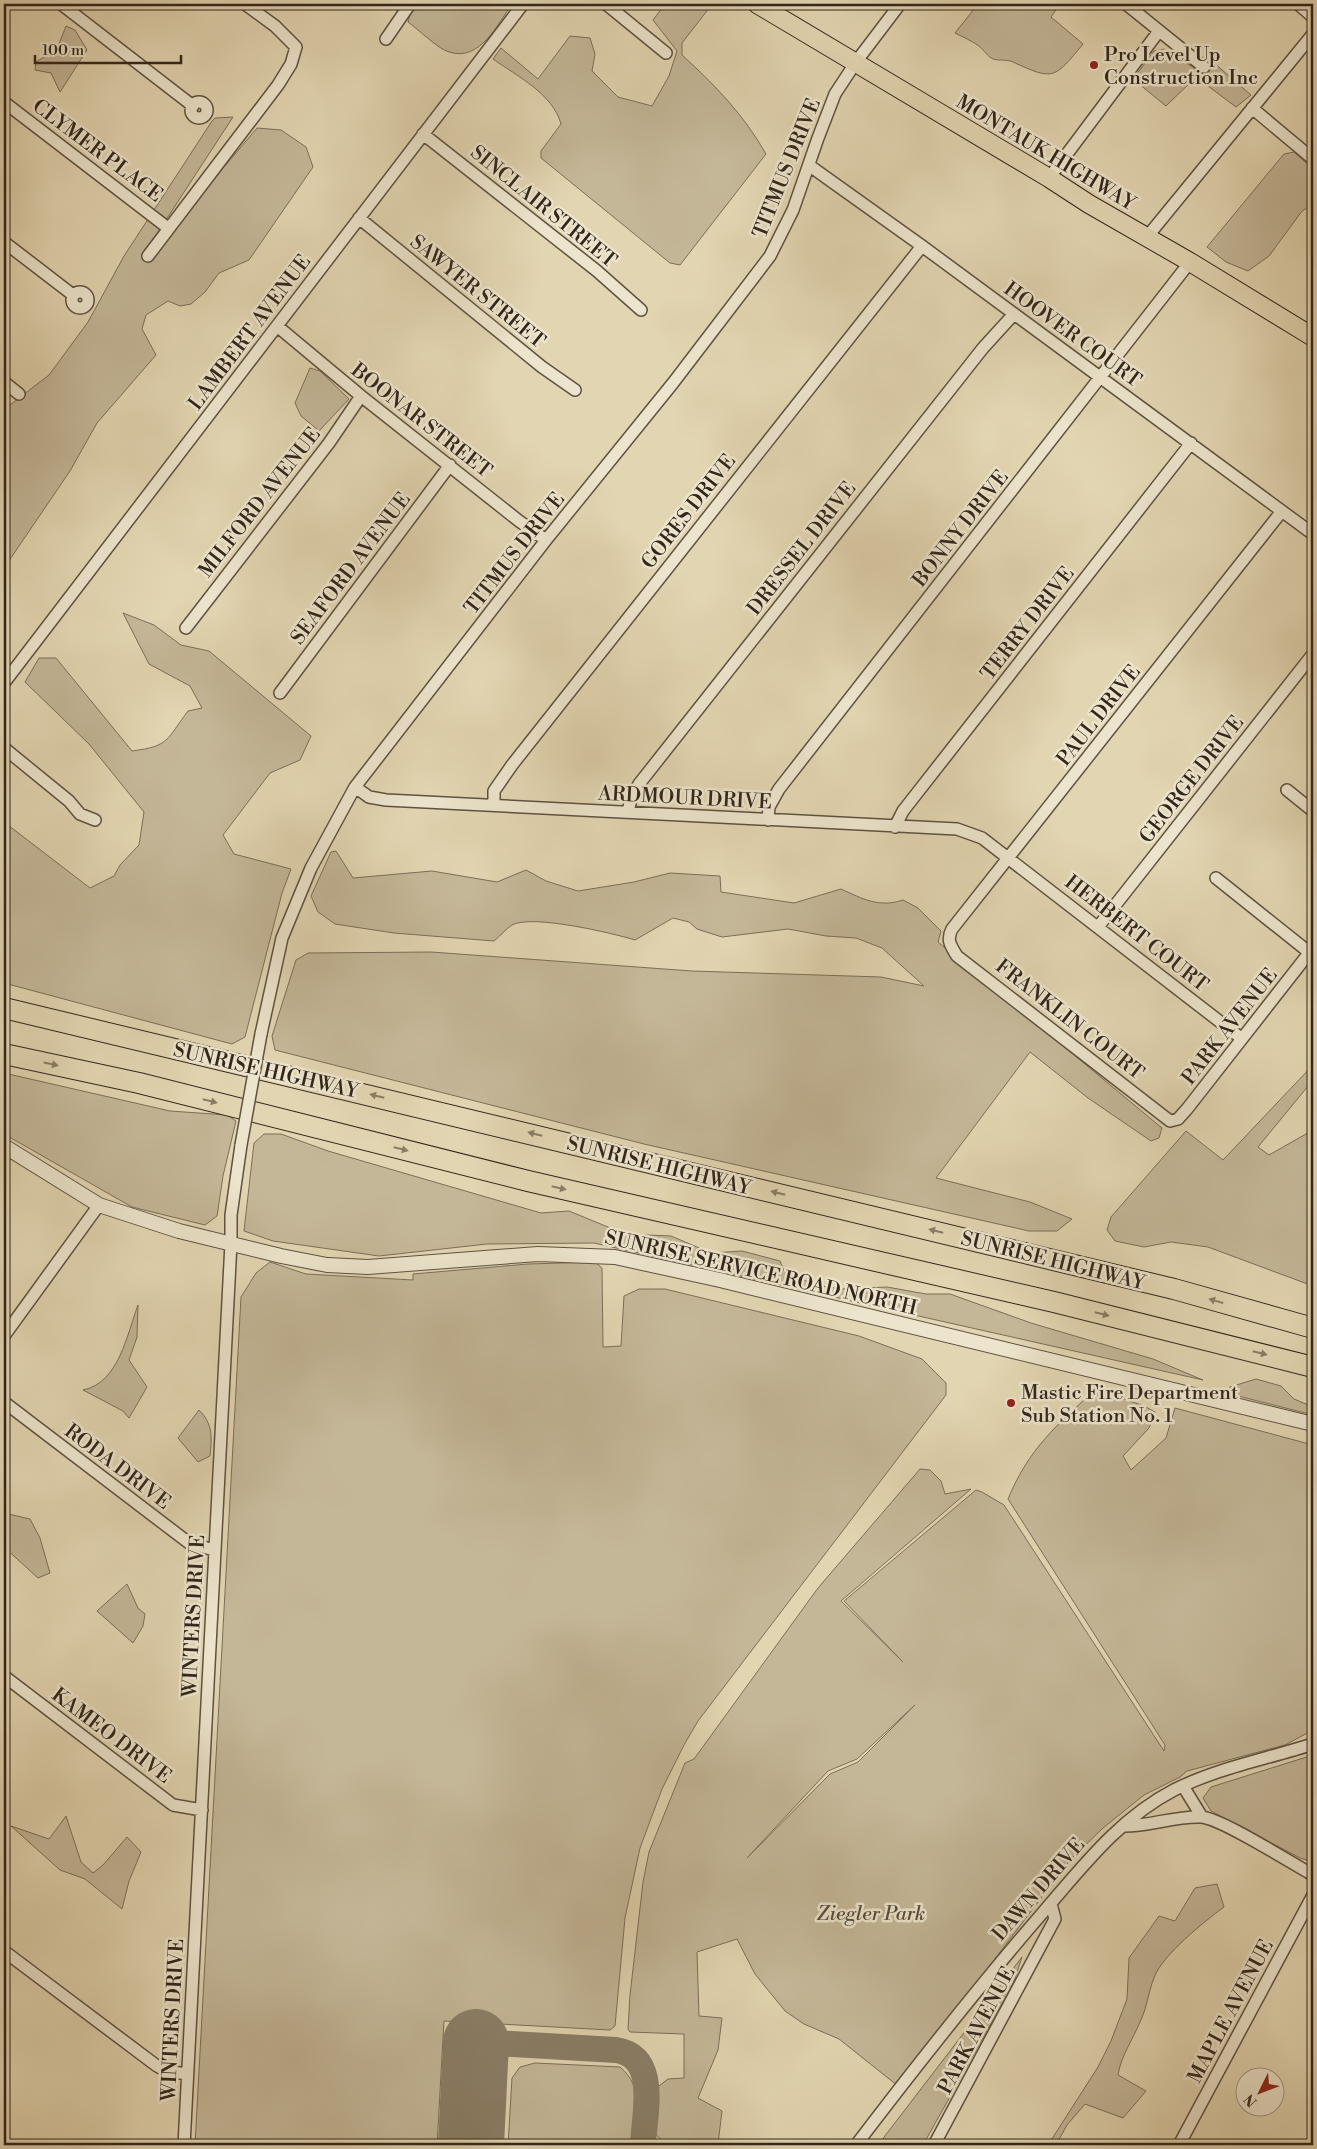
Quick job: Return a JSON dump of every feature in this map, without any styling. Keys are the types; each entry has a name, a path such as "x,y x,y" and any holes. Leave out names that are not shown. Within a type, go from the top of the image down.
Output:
{"highway":[{"name":"SUNRISE HIGHWAY","path":"4,1008 1174,1289 1313,1328"},
{"name":"SUNRISE HIGHWAY","path":"4,1054 139,1083 528,1181 1045,1300 1313,1367"}],"main road":[{"name":"MONTAUK HIGHWAY","path":"757,4 1313,337"}],"street":[{"path":"61,4 193,106"},
{"path":"148,256 278,86 291,64 296,47 275,26 245,4"},
{"path":"386,39 410,4"},
{"name":"LAMBERT AVENUE","path":"4,683 8,669 277,326 523,4"},
{"path":"606,4 666,53"},
{"name":"TITMUS DRIVE","path":"251,1090 282,938 311,868 355,786 546,540 673,383 770,256 782,234 810,166 831,104 856,62 900,4"},
{"path":"1126,4 1204,67"},
{"path":"1298,4 1313,17"},
{"path":"1049,178 1160,31"},
{"path":"1147,237 1313,34"},
{"name":"CLYMER PLACE","path":"4,102 168,228"},
{"path":"1252,108 1313,159"},
{"name":"SINCLAIR STREET","path":"423,134 597,271 641,310"},
{"name":"HOOVER COURT","path":"810,166 1102,377 1313,534"},
{"name":"SAWYER STREET","path":"359,218 542,367 575,390"},
{"path":"4,242 73,295"},
{"name":"GORES DRIVE","path":"494,805 494,792 512,765 922,246"},
{"name":"BONNY DRIVE","path":"768,820 769,808 779,789 1190,262"},
{"name":"DRESSEL DRIVE","path":"628,812 631,799 639,784 983,348 1014,314"},
{"name":"BOONAR STREET","path":"277,326 361,396 519,521 546,540"},
{"path":"4,382 19,394"},
{"name":"MILFORD AVENUE","path":"186,628 329,443 361,396"},
{"name":"TERRY DRIVE","path":"895,827 903,811 1191,444"},
{"name":"SEAFORD AVENUE","path":"280,693 450,465"},
{"name":"PAUL DRIVE","path":"949,944 949,935 952,929 1282,510"},
{"name":"GEORGE DRIVE","path":"1098,927 1313,654"},
{"path":"4,748 69,801 80,814 94,820"},
{"name":"ARDMOUR DRIVE","path":"355,786 369,797 386,800 963,830 982,838 1009,858"},
{"path":"1287,790 1313,811"},
{"name":"HERBERT COURT","path":"1009,858 1242,1038"},
{"path":"1216,878 1312,950"},
{"name":"FRANKLIN COURT","path":"949,944 957,956 1170,1121"},
{"name":"PARK AVENUE","path":"1170,1121 1178,1119 1187,1110 1312,950"},
{"name":"WINTERS DRIVE","path":"184,2145 231,1215 251,1090"},
{"name":"SUNRISE SERVICE ROAD NORTH","path":"4,1146 99,1205 170,1228 302,1261 347,1266 386,1267 538,1254 590,1254 634,1260 1313,1424"},
{"path":"4,1336 99,1205"},
{"name":"RODA DRIVE","path":"4,1402 189,1543 214,1550"},
{"name":"KAMEO DRIVE","path":"4,1676 173,1805 202,1810"},
{"name":"DAWN DRIVE","path":"856,2145 972,1997 1088,1859 1145,1807 1183,1786 1313,1744"},
{"path":"1183,1786 1202,1817"},
{"path":"1125,1826 1140,1826 1202,1817 1224,1826 1313,1875"},
{"name":"MAPLE AVENUE","path":"1179,2145 1313,1896"},
{"name":"PARK AVENUE","path":"934,2145 1055,1919 1050,1904"},
{"path":"4,1951 157,2066 166,2071 187,2074"}],"green space":[{"path":"417,4 512,4 494,31 479,47 470,52 460,54 449,52 439,47 408,22 411,12"},
{"path":"665,4 708,4 710,7 682,43 682,55 728,101 748,126 766,154 680,265 670,263 541,158 541,151 561,124 557,113 533,87 493,59 501,48 538,79 570,36 590,38 595,54 592,71 618,97 652,106 669,76 677,51 653,20"},
{"path":"978,4 1060,4 1051,17 1083,44 1059,70 1046,74 1011,61 993,59 979,46 955,33"},
{"path":"66,26 75,30 87,50 60,92 51,73 35,70 36,62 57,49"},
{"path":"1164,49 1204,74 1214,63 1251,95 1236,107 1196,77 1166,106 1133,79 1154,51"},
{"path":"233,117 147,249 169,232 257,128 281,130 306,147 313,167 249,260 219,273 205,292 191,304 180,306 168,301 146,315 142,329 156,355 97,423 70,471 4,568 4,417 10,405 49,375 88,322 124,256 212,121 215,118"},
{"path":"1294,152 1313,169 1313,213 1307,208 1302,211 1269,256 1248,271 1226,262 1207,247 1284,154"},
{"path":"310,368 320,371 349,399 319,431 301,416 295,403"},
{"path":"123,613 154,625 181,645 209,651 311,736 300,760 270,773 223,835 234,854 291,869 282,893 245,1037 232,1044 4,983 4,822 90,888 114,876 120,865 139,845 144,812 89,744 25,682 39,658 56,658 132,751 161,744 171,735 188,711 202,708 190,686 149,664"},
{"path":"336,851 353,878 432,871 497,882 526,870 546,881 578,891 634,882 670,873 720,876 721,892 794,903 841,889 879,903 903,900 918,908 941,931 938,942 1162,1128 1159,1138 1151,1141 1088,1098 1030,1052 936,1178 1030,1202 1072,1219 1057,1231 1029,1231 644,1144 275,1050 272,1036 296,960 308,953 431,952 692,971 881,977 924,986 882,948 856,938 826,936 788,929 722,937 697,929 689,922 673,918 635,940 609,933 554,923 522,922 512,925 494,941 394,933 335,924 318,912 311,896 331,852"},
{"path":"1313,1065 1313,1080 1258,1147 1269,1155 1313,1130 1313,1286 1208,1247 1171,1242 1144,1247 1115,1241 1107,1230 1111,1217 1186,1131 1223,1160"},
{"path":"4,1073 170,1111 227,1115 236,1121 223,1176 217,1216 205,1225 132,1207 4,1134"},
{"path":"264,1134 281,1134 328,1151 541,1213 569,1211 625,1234 671,1236 711,1253 742,1251 780,1261 784,1271 815,1285 842,1289 887,1287 926,1294 950,1294 1031,1323 1153,1359 1203,1380 594,1243 487,1244 379,1256 273,1241 244,1231 254,1143"},
{"path":"270,1262 306,1274 413,1280 413,1274 528,1264 595,1262 602,1268 603,1347 621,1346 624,1296 639,1289 665,1289 859,1336 922,1359 946,1383 946,1395 698,1721 684,1745 662,1789 640,1848 625,1918 615,2026 610,2030 444,2021 437,2145 195,2145 241,1297 256,1273"},
{"path":"138,1305 137,1337 129,1360 147,1387 129,1418 123,1411 83,1390 95,1386 113,1368 120,1356"},
{"path":"1256,1379 1281,1386 1294,1399 1313,1407 1313,1415 1226,1393 1230,1387"},
{"name":"Ziegler Park","path":"1096,1389 1144,1406 1155,1412 1149,1428 1123,1456 1131,1470 1166,1438 1175,1408 1313,1445 1313,1730 1285,1745 1187,1771 1180,1777 1144,1795 1103,1828 1071,1859 898,2086 839,2039 804,2024 785,2011 755,1974 737,1939 697,1952 699,2016 722,2018 718,2050 698,2098 722,2111 718,2144 662,2140 654,2130 652,2117 655,2089 668,2079 684,2078 684,2034 630,2032 628,2029 643,1882 649,1852 685,1763 694,1759 818,1588 920,1469 930,1470 941,1481 945,1494 971,1489 841,1601 903,1662 844,1601 976,1490 982,1492 1004,1505 1164,1751 1165,1745 1008,1499 1025,1465 1045,1438","holes":["915,1705 858,1762 830,1774 747,1858 828,1771 857,1759"]},
{"path":"199,1410 207,1420 211,1443 210,1456 198,1462 178,1438"},
{"path":"4,1513 30,1519 40,1538 50,1573 38,1578 4,1547"},
{"path":"127,1584 138,1608 145,1614 143,1626 133,1643 97,1611"},
{"path":"1313,1755 1313,1862 1300,1858 1211,1811 1203,1798 1211,1787"},
{"path":"66,1816 81,1862 93,1873 103,1865 127,1837 141,1852 129,1881 122,1909 85,1879 60,1870 11,1826 49,1839"},
{"path":"1217,1884 1224,1907 1184,1940 1158,1969 1142,2017 1122,2061 1118,2075 1146,2091 1123,2118 1085,2104 1067,2125 1056,2145 1048,2145 1098,2067 1111,2041 1127,1999 1129,1958 1159,1916 1175,1921 1195,1888"},
{"path":"1022,1957 1013,1984 923,2145 878,2145"},
{"path":"535,2063 620,2067 628,2075 636,2093 637,2113 634,2145 508,2145 512,2078 520,2067"}],"taxiway":[{"path":"476,2042 616,2050 630,2055 639,2064 644,2075 646,2104 643,2145"}],"runway":[{"path":"471,2145 476,2042"}],"place":[{"name":"Pro Level Up Construction Inc","path":"1094,65"},
{"name":"Mastic Fire Department Sub Station No. 1","path":"1011,1403"}]}
